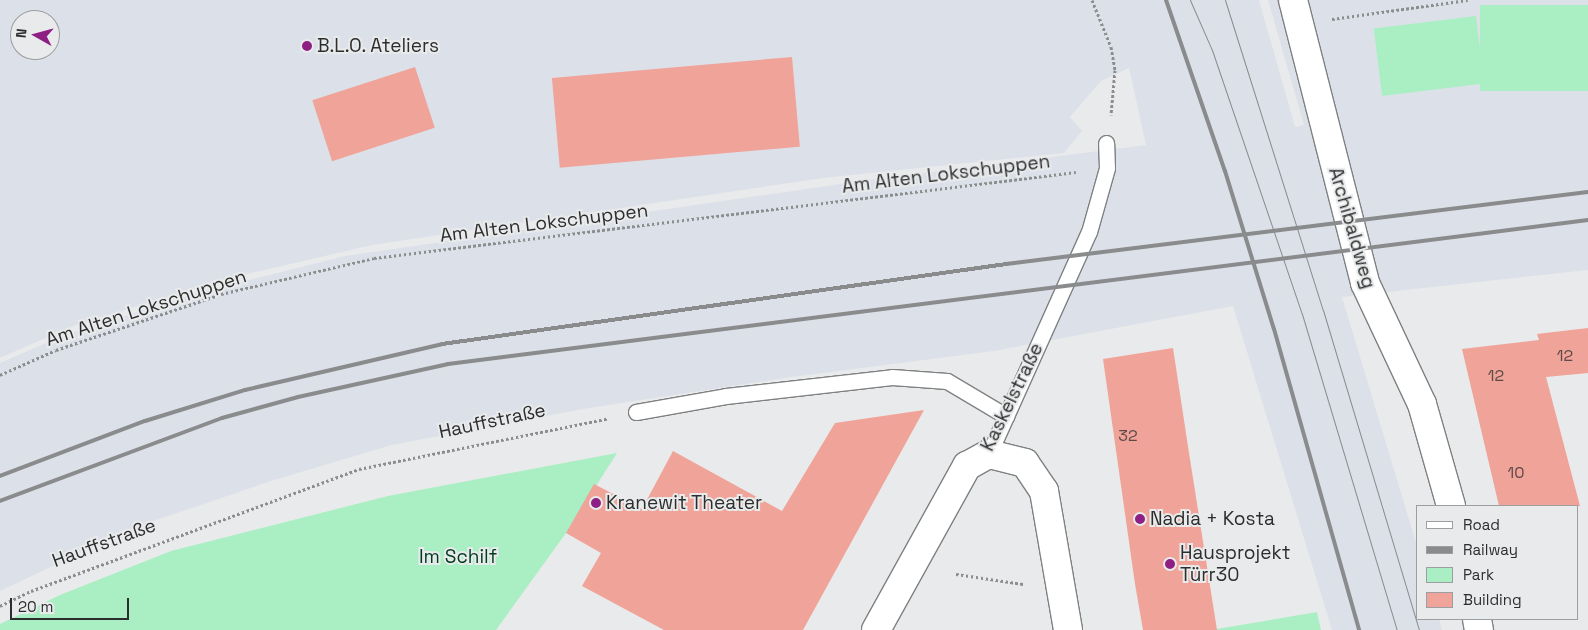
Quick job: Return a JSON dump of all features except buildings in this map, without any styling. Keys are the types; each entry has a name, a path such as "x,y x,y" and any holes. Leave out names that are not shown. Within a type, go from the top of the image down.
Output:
{"street":[{"name":"Archibaldweg","path":"1293,0 1365,283 1422,404 1451,505"},
{"name":"Kaskelstraße","path":"876,630 967,466 989,454"},
{"path":"989,454 1025,463 1044,491 1068,630"}],"lane":[{"name":"Kaskelstraße","path":"989,454 1089,232 1106,168 1106,143"},
{"path":"636,412 726,396 892,377 947,382 1006,416"}],"path":[{"path":"1092,0 1111,47 1115,70 1114,98 1106,143"},
{"path":"1346,16 1468,0"},
{"name":"Am Alten Lokschuppen","path":"0,375 56,350 221,294 374,258 1106,168"},
{"name":"Hauffstraße","path":"0,606 31,591 359,469 636,412"},
{"path":"956,574 1023,584"}],"shaded area":[{"path":"0,0 1259,0 1295,127 1304,125 1268,0 1588,0 1588,270 1342,297 1416,543 1416,620 1439,620 1442,630 1332,630 1233,306 994,351 792,377 589,408 392,445 274,480 133,528 0,591 0,363 60,337 197,293 345,256 861,181 1146,145 1129,68 1101,81 1070,117 1082,131 1064,153 823,178 372,245 226,279 73,326 0,358"}],"green space":[{"path":"1480,5 1588,5 1588,91 1480,91"},
{"path":"1476,16 1484,83 1382,96 1374,29"},
{"name":"Im Schilf","path":"617,453 566,533 496,630 0,630 0,624 60,595 171,551 388,496"},
{"path":"1317,612 1321,630 1211,630"}],"tram line":[{"path":"1190,0 1212,50 1302,314 1397,630"},
{"path":"1225,0 1323,310 1419,630"}],"railway":[{"path":"1166,0 1225,171 1274,329 1359,630"},
{"path":"0,476 145,421 245,390 442,344 1006,264 1588,192"},
{"path":"0,501 222,418 298,397 448,364 1588,220"}],"place":[{"name":"B.L.O. Ateliers","path":"307,46"},
{"name":"Kranewit Theater","path":"596,503"},
{"name":"Nadia + Kosta","path":"1140,519"},
{"name":"Hausprojekt Türr30","path":"1170,564"}]}
